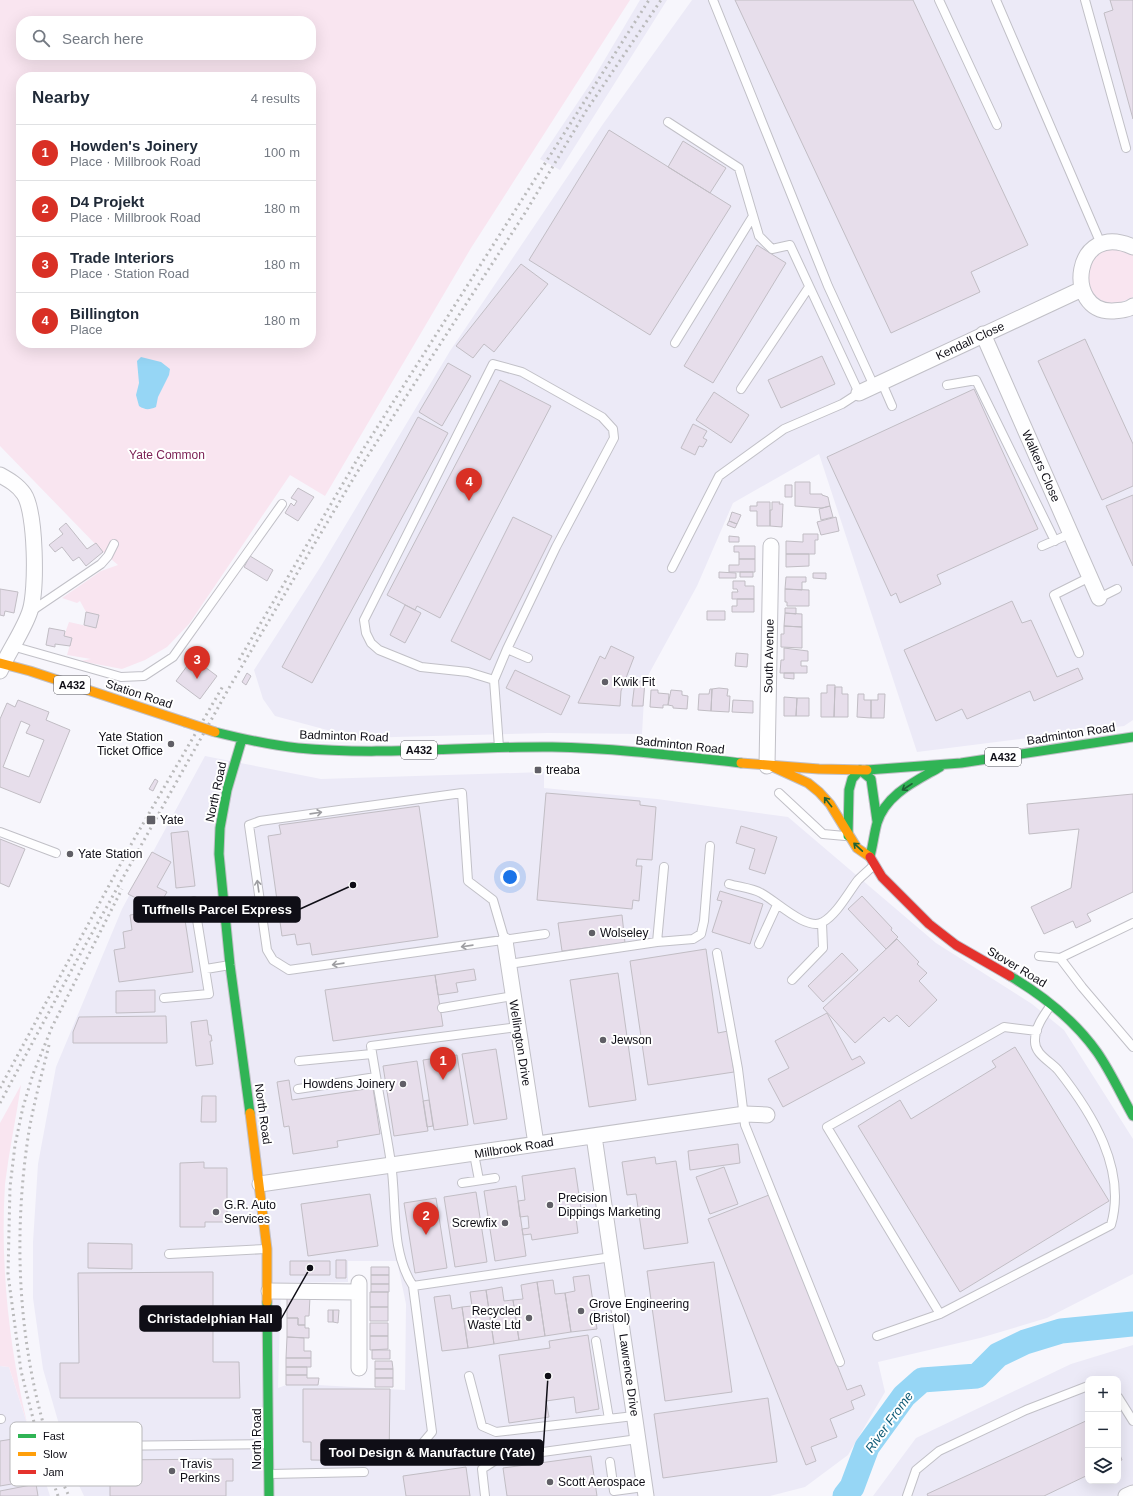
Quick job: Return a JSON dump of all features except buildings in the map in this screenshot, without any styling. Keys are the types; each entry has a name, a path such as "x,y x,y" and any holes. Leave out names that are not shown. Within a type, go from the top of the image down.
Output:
{"main road":[{"name":"Station Road","path":"1,666 224,735"},
{"name":"Badminton Road","path":"224,735 242,739 316,749 426,750 552,747 614,751 769,766 860,770 940,766 1133,737"},
{"name":"North Road","path":"242,739 227,790 220,828 219,854 230,965 260,1184 267,1249 269,1291 269,1496"},
{"name":"Stover Road","path":"769,766 808,782 819,792 830,804 848,836 857,848 870,856 882,877 929,924 956,945 1029,987 1076,1025 1097,1052 1133,1116"},
{"path":"870,856 877,822 886,806 902,790 940,766"},
{"path":"848,836 850,790 852,779 860,770 871,779 877,822"}],"street":[{"path":"1132,312 1106,311 1092,303 1082,289 1080,269 1088,254 1101,244 1121,241 1133,246"},
{"name":"Kendall Close","path":"859,393 1082,289"},
{"name":"Walkers Close","path":"983,334 1072,533 1099,598"},
{"path":"0,475 17,486 25,495 29,508 34,546 34,581 30,612 1,666"},
{"name":"South Avenue","path":"769,766 772,546"},
{"name":"Wellington Drive","path":"505,941 536,1144"},
{"name":"Millbrook Road","path":"260,1184 745,1114 768,1115"},
{"name":"Lawrence Drive","path":"594,1136 645,1491"},
{"path":"269,1291 358,1288 358,1368"},
{"path":"1126,1496 1133,1493"}],"lane":[{"path":"713,0 828,286 878,385 892,406"},
{"path":"939,0 997,125"},
{"path":"996,0 1101,244"},
{"path":"1085,0 1126,148"},
{"path":"668,122 739,168 759,236 772,248 790,245 859,393 842,404 784,429 719,476 672,568"},
{"path":"675,344 753,216"},
{"path":"741,389 809,287"},
{"path":"494,680 468,672 421,667 379,650 371,643 366,633 364,620 493,364 522,372 602,417 613,429 614,438 556,547 507,649 494,680 499,748"},
{"path":"947,385 976,380 1056,541"},
{"path":"12,646 121,676 144,676 173,657 282,504"},
{"path":"1042,546 1072,533"},
{"path":"30,612 101,564 108,556 114,544"},
{"path":"1079,653 1054,595 1090,577"},
{"path":"1099,598 1117,589"},
{"path":"507,649 528,658"},
{"path":"505,941 493,900 468,881 462,793 260,820 250,825 268,950 273,960 289,970 505,941 545,934"},
{"path":"778,793 823,834 848,836"},
{"path":"0,832 56,853"},
{"path":"509,964 657,942 693,939 701,934 704,922 710,846"},
{"path":"729,884 761,893 777,905 809,924 822,923 831,916 860,878 874,865"},
{"path":"657,942 664,867"},
{"path":"164,998 209,994 194,901"},
{"path":"759,944 777,905"},
{"path":"792,980 823,948 822,923"},
{"path":"1039,956 1060,958 1133,923"},
{"path":"717,952 738,1069 745,1114 745,1125 840,1362"},
{"path":"1060,958 1082,987 1133,1047"},
{"path":"206,969 230,965"},
{"path":"442,1008 513,996"},
{"path":"877,1336 940,1314 1111,1225 1116,1209 1114,1180 1110,1160 1084,1106 1057,1069 1040,1053 1034,1041 1038,1024 1051,1004"},
{"path":"421,1445 432,1432 413,1286 407,1276 398,1243 391,1165 371,1046 518,1027"},
{"path":"940,1314 827,1127 1004,1027 1037,1032"},
{"path":"299,1061 372,1054"},
{"path":"298,1089 376,1077"},
{"path":"474,1154 478,1180"},
{"path":"462,1183 495,1178"},
{"path":"169,1254 267,1249"},
{"path":"413,1286 612,1257"},
{"path":"596,1341 609,1418"},
{"path":"470,1376 482,1426 496,1432 634,1416"},
{"path":"907,1496 916,1470 939,1451 1026,1410 1085,1387"},
{"path":"1121,1402 1133,1421"},
{"path":"485,1496 482,1469 499,1458 638,1439"},
{"path":"142,1446 269,1444"},
{"path":"610,1462 615,1494 645,1491"},
{"path":"269,1474 364,1472"}],"shaded area":[{"path":"640,0 667,0 560,170 540,159 592,81"},
{"path":"692,0 1133,0 1133,720 1124,726 917,752 819,454 733,503 697,586 645,681 642,734 548,733 357,738 275,716 263,699 254,670 321,566 450,351 603,124"},
{"path":"205,756 321,779 544,772 544,788 657,799 788,817 936,943 1032,1004 1064,1030 1133,1139 1133,1274 1047,1318 980,1338 878,1362 885,1392 848,1455 805,1487 770,1496 84,1496 79,1486 142,1486 142,1422 58,1422 43,1369 33,1298 33,1242 38,1164 56,1067 122,909","holes":["348,1261 397,1261 406,1304 405,1390 318,1385 286,1385 278,1388 281,1283 348,1282"]},
{"path":"1133,1345 1133,1496 873,1496 916,1438 1071,1364"},
{"path":"0,1366 9,1367 26,1422 10,1422 10,1486 47,1486 50,1496 0,1496"}],"green space":[{"name":"Yate Common","path":"0,0 630,0 471,248 325,496 290,475 189,624 167,647 145,660 122,669 80,661 91,659 67,655 72,638 64,636 69,622 96,628 99,615 86,612 80,601 77,603 62,598 101,571 118,565 103,552 0,446"},
{"path":"1112,246 1133,253 1133,297 1120,302 1112,303 1103,301 1095,296 1091,292 1086,279 1091,258"},
{"path":"21,1085 5,1184 4,1245 7,1305 15,1364 27,1422 9,1367 0,1366 0,1123"}],"water":[{"path":"141,357 161,362 170,369 169,375 158,397 156,407 149,409 139,406 136,395 139,383 137,361"}],"waterway":[{"name":"River Frome","path":"845,1496 852,1487 867,1447 904,1396 922,1380 977,1376 998,1355 1025,1342 1061,1331 1133,1324"}],"railway":[{"path":"239,660 364,448 649,0"},
{"path":"0,1103 77,960 229,688 356,474 525,213 586,111 661,0"},
{"path":"0,1088 133,841 223,686"},
{"path":"34,1422 21,1371 8,1274 10,1187 15,1145 23,1107 33,1074 52,1027 122,889"},
{"path":"43,1422 27,1348 20,1276 20,1239 24,1167 29,1131 49,1045"},
{"path":"54,1486 58,1496"},
{"path":"65,1486 69,1496"}],"traffic: fast":[{"path":"215,732 277,745 330,750 393,751 552,747 599,749 741,763"},
{"path":"867,770 961,763 1133,737"},
{"path":"242,739 227,790 220,828 219,854 230,965 250,1113"},
{"path":"870,856 877,823 887,804 903,789 940,767"},
{"path":"848,836 849,790 852,779 860,770 871,779 877,821"},
{"path":"1010,976 1046,1000 1079,1030 1107,1067 1133,1116"},
{"path":"267,1302 269,1496"}],"traffic: slow":[{"path":"0,663 30,671 185,722"},
{"path":"185,722 215,732"},
{"path":"741,763 819,769 867,770"},
{"path":"773,767 808,783 819,792 830,804 857,848 870,857"},
{"path":"250,1113 267,1249 267,1302"}],"traffic: jam":[{"path":"870,857 882,877 929,924 956,945 1010,976"}],"place":[{"name":"Billington","path":"469,501"},
{"name":"Trade Interiors","path":"197,679"},
{"name":"Kwik Fit","path":"605,682"},
{"name":"Yate Station Ticket Office","path":"171,744"},
{"name":"treaba","path":"538,770"},
{"name":"Yate","path":"151,820"},
{"name":"Yate Station","path":"70,854"},
{"name":"Tuffnells Parcel Express","path":"353,885"},
{"name":"Wolseley","path":"592,933"},
{"name":"Jewson","path":"603,1040"},
{"name":"Howden's Joinery","path":"443,1080"},
{"name":"Howdens Joinery","path":"403,1084"},
{"name":"Precision Dippings Marketing","path":"550,1205"},
{"name":"G.R. Auto Services","path":"216,1212"},
{"name":"Screwfix","path":"505,1223"},
{"name":"D4 Projekt","path":"426,1235"},
{"name":"Christadelphian Hall","path":"310,1268"},
{"name":"Grove Engineering (Bristol)","path":"581,1311"},
{"name":"Recycled Waste Ltd","path":"529,1318"},
{"name":"Tool Design & Manufacture (Yate)","path":"548,1376"},
{"name":"Travis Perkins","path":"172,1471"},
{"name":"Scott Aerospace","path":"550,1482"}]}
